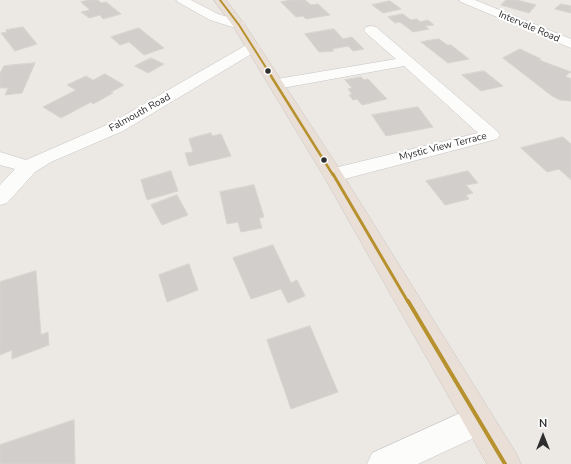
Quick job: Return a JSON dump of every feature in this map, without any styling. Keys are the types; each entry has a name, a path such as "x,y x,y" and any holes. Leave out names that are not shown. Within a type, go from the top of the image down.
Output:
{"highway":[{"path":"220,0 239,25 333,175 505,464"}],"street":[{"path":"182,0 214,17 239,25"},
{"name":"Intervale Road","path":"466,0 571,44"},
{"name":"Mystic View Terrace","path":"333,175 491,134 371,30"},
{"name":"Falmouth Road","path":"0,198 28,167 44,158 118,127 253,47"},
{"path":"277,84 407,61"},
{"path":"0,158 28,167"},
{"path":"383,464 478,420"}],"building":[{"path":"98,0 101,3 106,2 121,14 103,19 100,15 89,18 81,12 90,10 81,2"},
{"path":"305,0 311,5 318,4 330,15 306,19 303,16 296,17 281,2"},
{"path":"506,0 517,0 536,5 529,13 501,5"},
{"path":"390,1 401,9 383,13 372,5"},
{"path":"561,4 571,6 571,13 555,9"},
{"path":"403,14 411,20 417,19 420,22 428,20 434,25 425,26 429,29 413,32 400,22 395,23 388,17"},
{"path":"23,27 37,44 15,51 1,33 7,32 6,30"},
{"path":"139,28 164,48 144,55 129,42 120,45 111,37"},
{"path":"334,29 343,39 352,37 364,49 353,51 348,46 332,49 334,51 319,52 305,34"},
{"path":"439,39 447,45 451,45 469,59 448,63 421,42"},
{"path":"520,49 541,59 539,60 571,72 565,76 571,79 571,101 560,100 552,96 503,58"},
{"path":"151,58 164,64 148,73 135,66"},
{"path":"35,63 22,93 5,95 8,88 0,88 0,73 4,66"},
{"path":"484,71 503,86 481,91 462,75"},
{"path":"105,74 124,85 93,104 91,102 61,118 43,107 76,90 67,85 86,76 93,80"},
{"path":"361,77 364,80 368,79 387,99 362,105 357,99 353,100 349,95 352,94 348,89 352,88 345,80"},
{"path":"418,107 433,127 386,136 372,115"},
{"path":"211,133 212,136 221,134 231,156 189,166 185,153 193,152 189,139"},
{"path":"563,137 571,144 571,180 559,169 547,172 521,148"},
{"path":"171,171 178,191 147,200 141,180"},
{"path":"468,171 478,183 466,185 473,193 466,195 469,199 445,205 426,181"},
{"path":"254,185 264,217 259,218 262,228 241,232 238,222 227,224 220,192"},
{"path":"177,195 188,215 162,225 151,205"},
{"path":"273,245 291,283 297,280 305,296 288,303 281,289 251,299 233,258"},
{"path":"189,264 198,290 167,302 159,275"},
{"path":"36,271 41,335 48,332 49,345 12,359 12,350 0,355 0,282"},
{"path":"310,326 338,392 291,409 267,340"},
{"path":"74,420 75,464 0,464 0,445"}],"transit line":[{"path":"220,0 239,25 333,175 505,464"}]}
